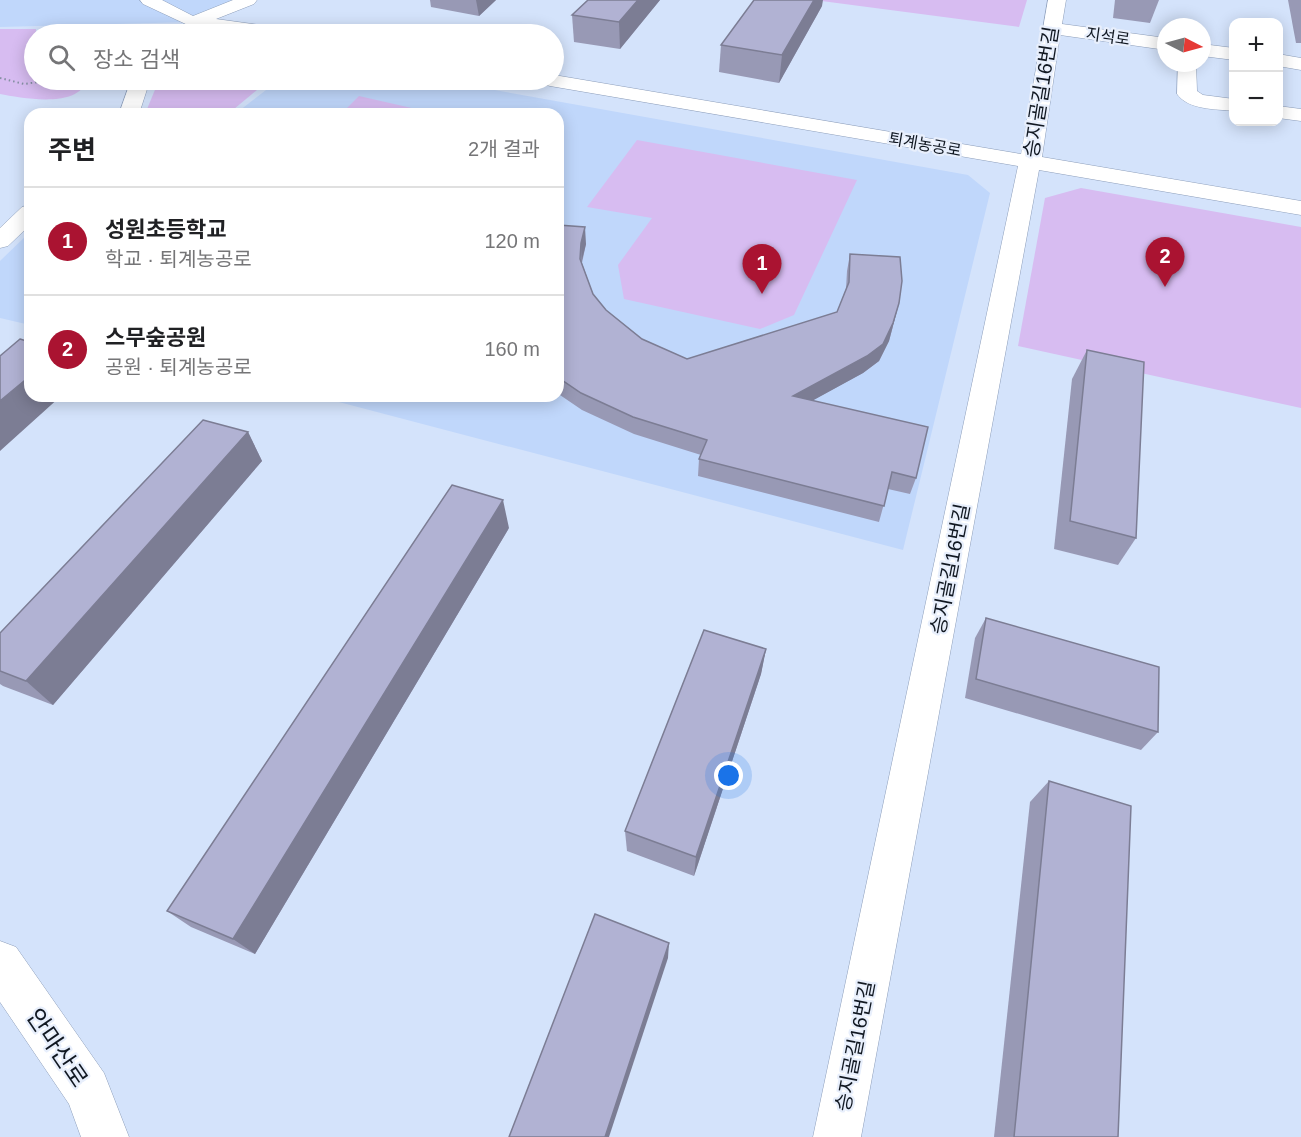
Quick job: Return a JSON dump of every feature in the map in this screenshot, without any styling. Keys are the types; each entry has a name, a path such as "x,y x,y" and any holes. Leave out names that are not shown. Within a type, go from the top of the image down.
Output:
{"street":[{"path":"149,0 192,22 216,24"},
{"path":"189,24 248,0"},
{"name":"지석로","path":"1054,14 1157,42"},
{"name":"승지골길16번길","path":"837,1137 1030,162 1054,14"},
{"path":"1211,51 1229,53"},
{"path":"1283,61 1301,64"},
{"path":"1188,72 1187,94 1198,100 1229,104"},
{"name":"퇴계농공로","path":"564,82 1301,208"},
{"path":"131,108 137,90"},
{"path":"1283,112 1301,115"},
{"path":"0,241 24,218"},
{"name":"안마산로","path":"0,963 87,1090 105,1137"}],"path":[{"path":"0,78 24,84"}],"shaded area":[{"path":"0,0 248,0 192,22 24,24 24,26 0,27"},
{"path":"814,0 1027,0 1019,27"},
{"path":"0,29 24,29 24,90 80,90 73,95 48,99 0,94"},
{"path":"155,90 257,90 235,108 147,108"},
{"path":"266,90 495,90 968,175 990,193 903,550 339,402 564,402 564,108 243,108"},
{"path":"359,96 412,108 347,108"},
{"path":"637,140 857,180 794,315 760,329 624,299 618,265 652,218 587,207"},
{"path":"1081,188 1301,227 1301,408 1018,346 1045,198"},
{"path":"24,238 24,324 0,318 0,261"}],"building":[{"path":"588,0 638,0 619,22 572,15"},
{"path":"754,0 814,0 782,55 721,45"},
{"path":"564,225 585,227 580,259 593,294 606,310 642,339 687,359 837,312 849,282 850,254 900,257 902,281 899,303 883,344 867,356 793,396 928,427 916,478 892,472 884,506 699,459 707,440 633,417 581,393 564,381"},
{"path":"20,339 24,340 24,381 0,401 0,356"},
{"path":"1087,350 1144,362 1136,538 1070,521"},
{"path":"203,420 248,432 26,681 0,671 0,633"},
{"path":"452,485 503,500 233,939 167,911"},
{"path":"986,618 1159,667 1158,732 976,679"},
{"path":"704,630 766,649 696,857 625,831"},
{"path":"1049,781 1131,806 1118,1137 1014,1137"},
{"path":"595,914 669,943 605,1137 509,1137"}],"place":[{"name":"스무숲공원","path":"1165,287"},
{"name":"성원초등학교","path":"762,294"}]}
